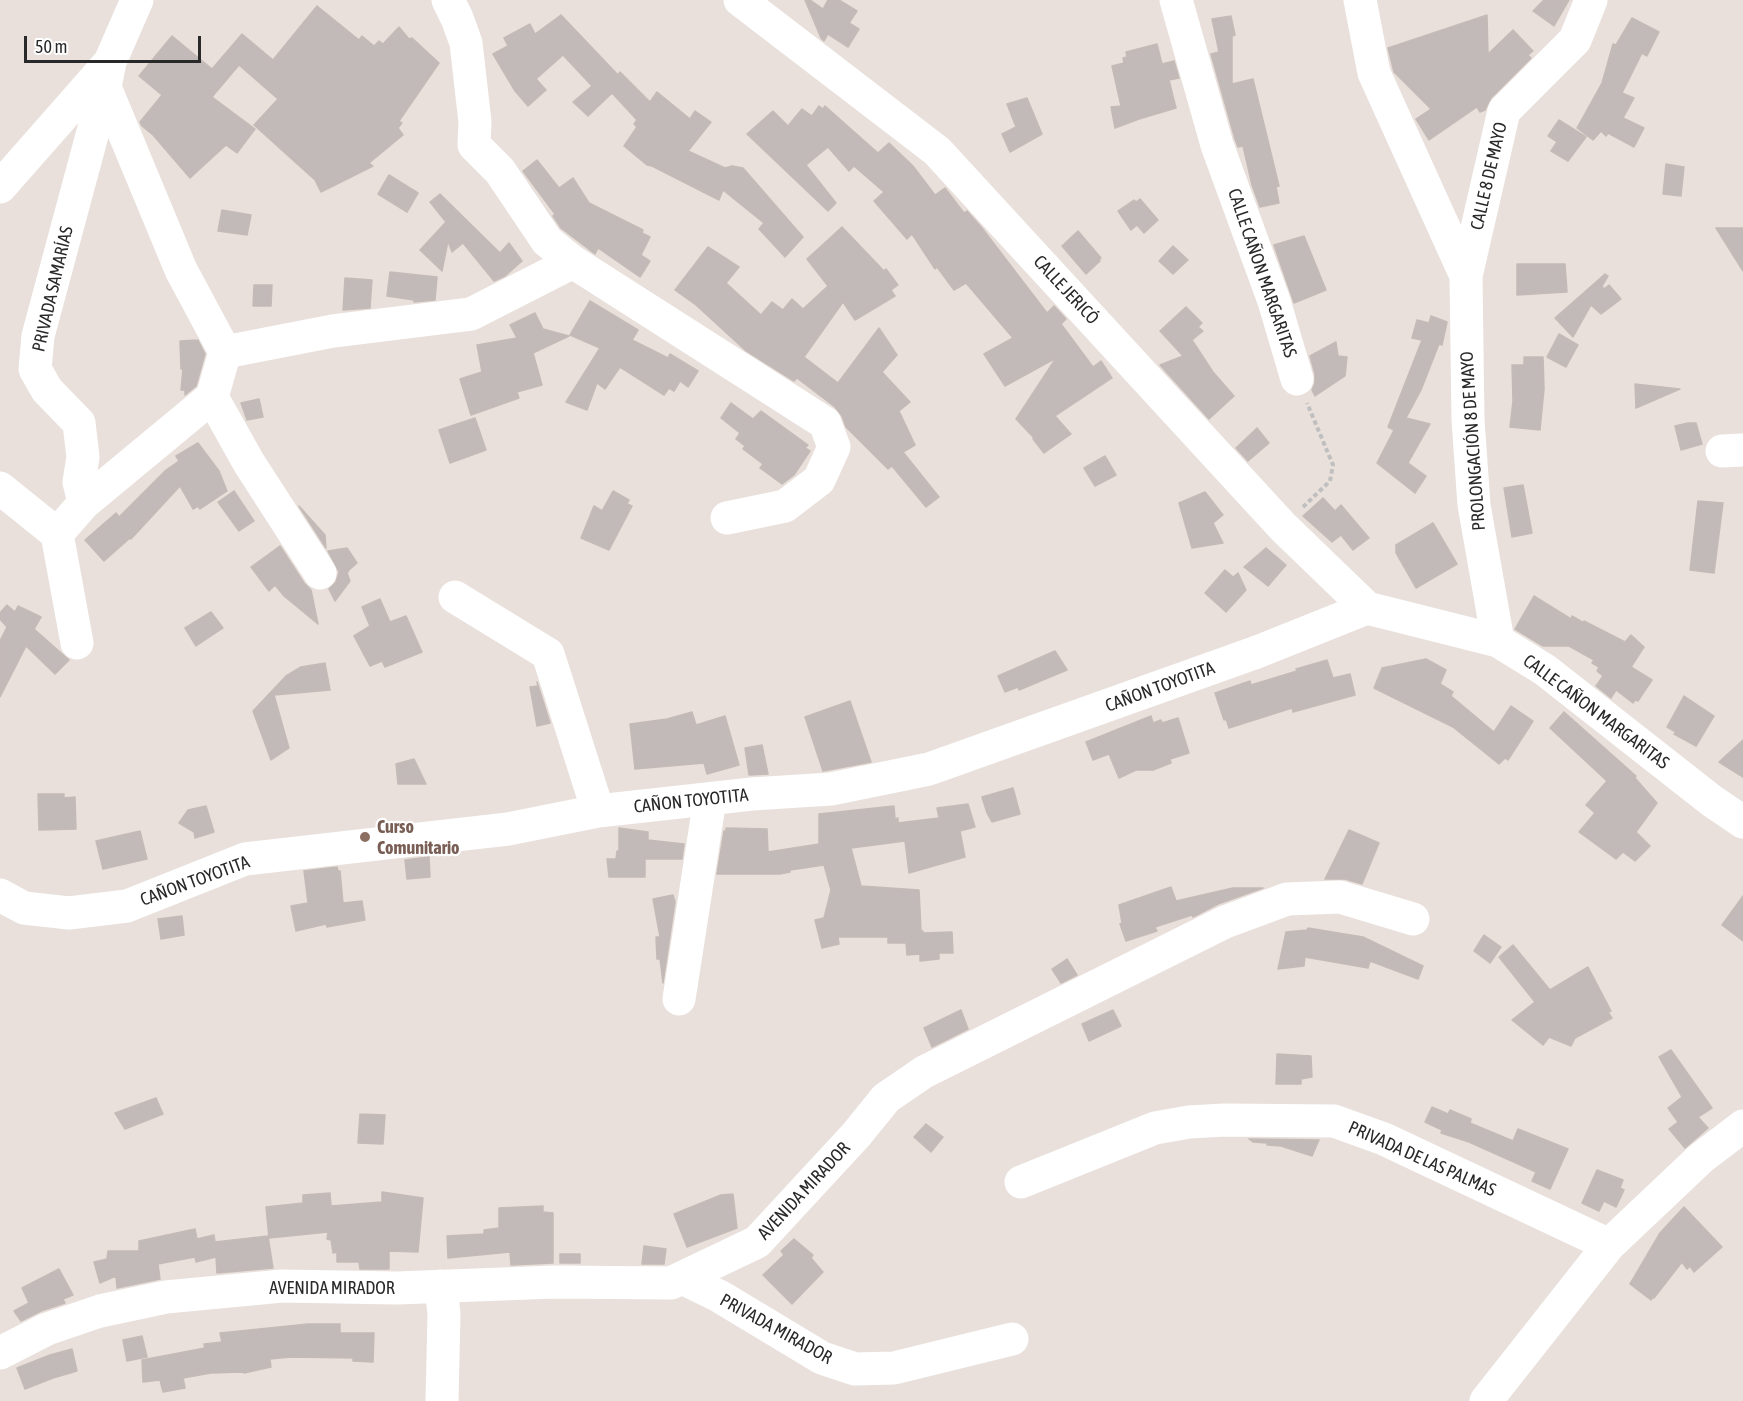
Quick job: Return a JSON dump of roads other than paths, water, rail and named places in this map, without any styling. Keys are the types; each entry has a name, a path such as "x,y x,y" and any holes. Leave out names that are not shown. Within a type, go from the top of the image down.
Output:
{"street":[{"path":"0,187 108,75 137,0"},
{"path":"448,0 466,43 475,122 474,145 500,171 546,241 573,262 825,423 834,447 819,480 785,506 727,518"},
{"name":"CALLE JERICÓ","path":"740,0 937,150 1283,527 1367,608"},
{"name":"CALLE CAÑON MARGARITAS","path":"1176,0 1217,145 1274,302 1298,380"},
{"path":"1360,0 1374,73 1466,276"},
{"name":"CALLE 8 DE MAYO","path":"1466,276 1504,111 1575,40 1591,0"},
{"path":"57,534 84,503 212,397 225,352 181,270 108,75"},
{"name":"PRIVADA SAMARÍAS","path":"84,503 79,482 83,457 79,423 46,390 35,369 38,336 108,75"},
{"path":"225,352 333,331 471,314 573,262"},
{"name":"PROLONGACIÓN 8 DE MAYO","path":"1466,276 1468,420 1474,505 1498,641"},
{"path":"212,397 249,463 320,573"},
{"path":"0,488 57,534 77,643"},
{"path":"455,597 549,654 598,811"},
{"name":"CALLE CAÑON MARGARITAS","path":"1367,608 1498,641 1545,670 1712,801 1743,822"},
{"name":"CAÑON TOYOTITA","path":"0,895 24,908 69,913 127,906 245,859 508,829 598,811 831,789 929,769 1257,652 1367,608"},
{"path":"679,999 710,799"},
{"name":"AVENIDA MIRADOR","path":"0,1353 46,1329 100,1311 166,1297 282,1286 397,1288 555,1282 671,1283 757,1242 856,1135 886,1098 924,1071 1215,927 1287,899 1340,897 1413,919"},
{"name":"PRIVADA DE LAS PALMAS","path":"1021,1182 1155,1128 1190,1122 1224,1120 1334,1121 1384,1139 1609,1245"},
{"path":"1486,1401 1609,1245 1701,1158 1743,1126"},
{"name":"PRIVADA MIRADOR","path":"684,1278 719,1296 822,1358 855,1369 894,1368 1012,1339"},
{"path":"441,1286 444,1314 442,1401"}],"place":[{"name":"Curso Comunitario","path":"365,837"}]}
